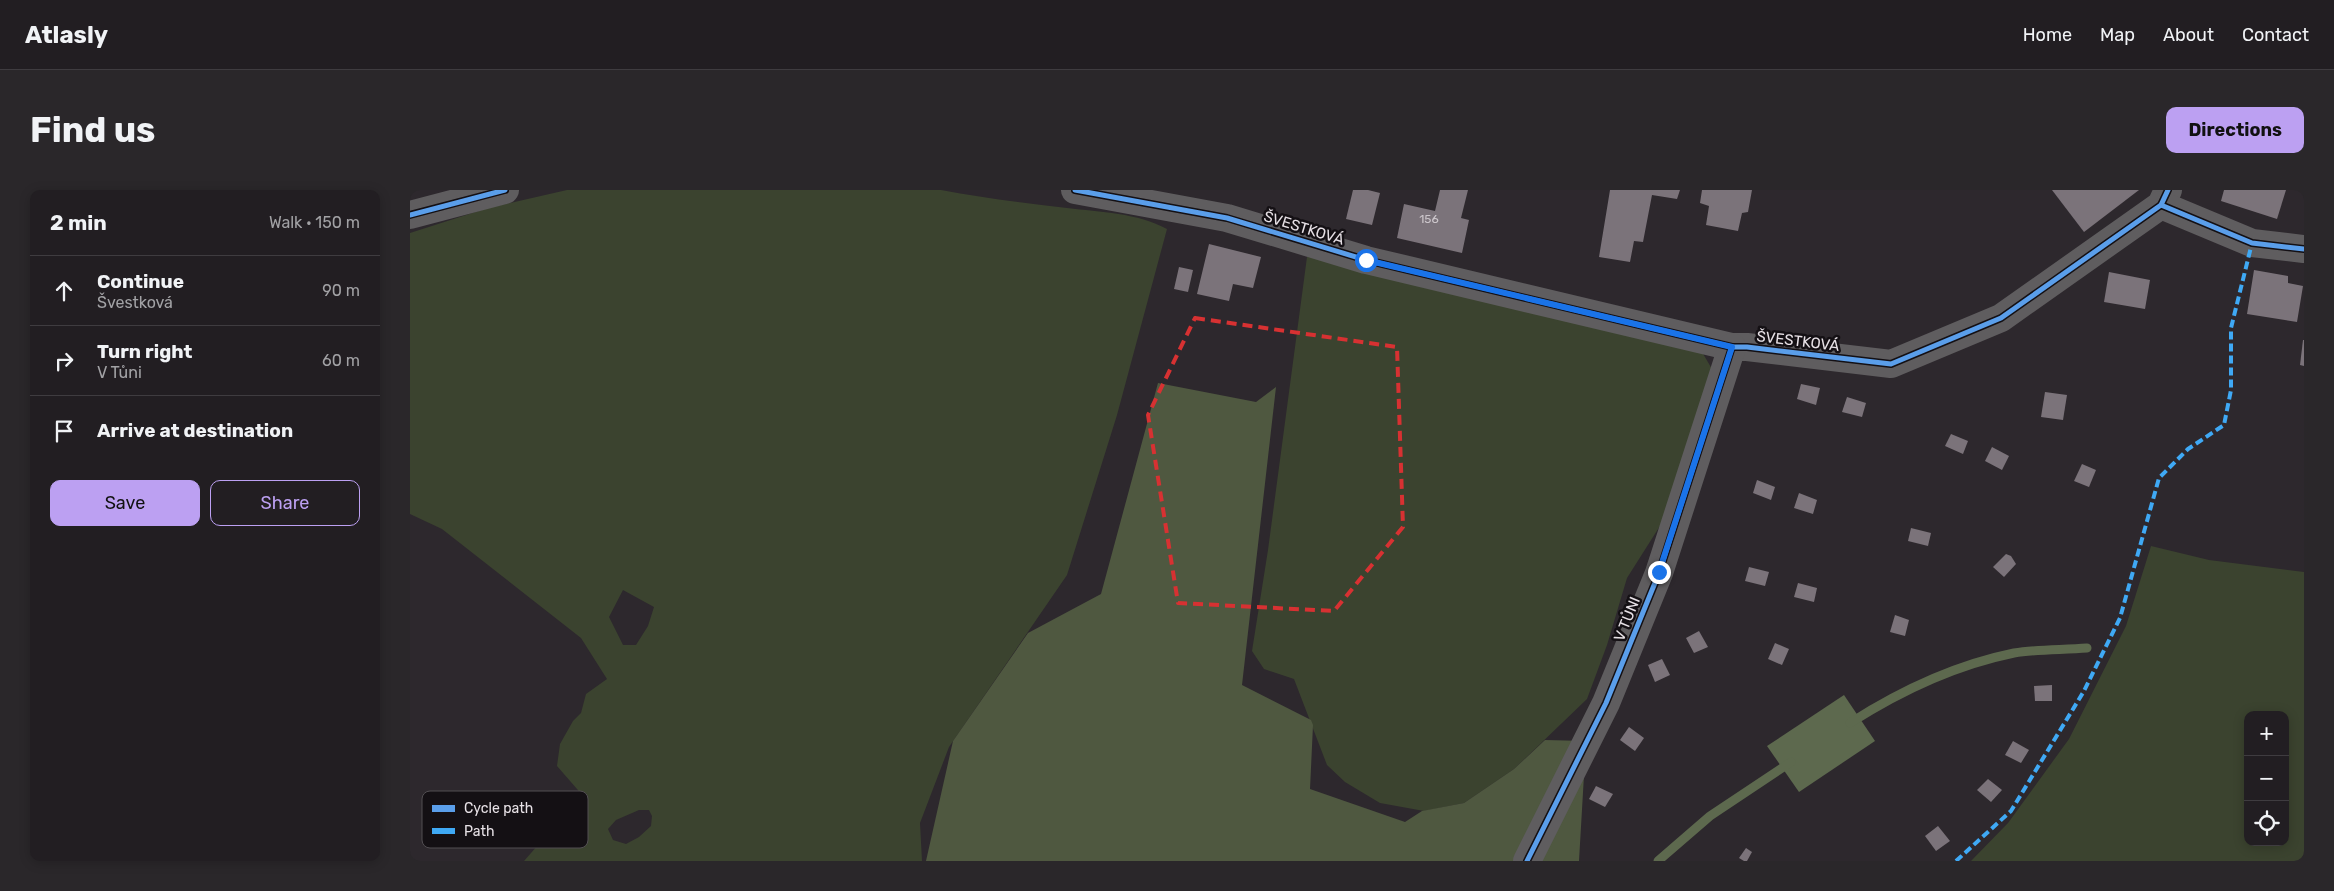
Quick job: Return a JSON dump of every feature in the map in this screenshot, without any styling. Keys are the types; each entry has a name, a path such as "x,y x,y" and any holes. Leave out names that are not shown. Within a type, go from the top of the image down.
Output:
{"street":[{"path":"410,215 504,190"},
{"name":"ŠVESTKOVÁ","path":"1075,190 1226,218 1366,260 1732,347 1747,347 1891,364 2001,318 2164,198 2252,243 2304,249"},
{"name":"V TŮNI","path":"1527,861 1606,703 1656,581 1732,347"}],"highlighted area":[{"path":"1195,318 1397,347 1403,527 1334,611 1178,603 1148,415"}],"shaded area":[{"path":"567,190 941,190 1131,216 1167,229 1117,415 1067,575 949,747 920,823 922,861 524,861 535,848 588,848 588,791 579,791 557,766 560,744 573,721 581,713 586,694 607,679 581,638 442,529 410,514 410,233 488,208","holes":["623,590 654,607 648,626 636,645 623,645 609,617","639,810 649,810 652,816 651,826 639,837 626,844 613,840 608,829 616,820"]},
{"path":"1307,257 1333,258 1702,352 1712,369 1665,518 1627,578 1607,645 1587,699 1514,769 1464,803 1424,811 1380,803 1345,782 1327,765 1294,679 1264,669 1252,651 1268,550"},
{"path":"1158,383 1256,402 1276,387 1242,685 1311,720 1313,725 1310,789 1405,822 1422,811 1464,803 1514,769 1545,740 1586,741 1579,861 926,861 953,741 1028,633 1101,594"},
{"path":"2151,546 2209,560 2304,572 2304,861 1971,861 2008,823 2069,739 2126,626"},
{"path":"1844,695 1875,741 1799,792 1767,746"}],"building":[{"path":"1353,190 1368,190 1380,193 1372,225 1346,219"},
{"path":"1440,190 1468,190 1461,218 1469,220 1462,253 1397,238 1404,204 1435,211"},
{"path":"1610,190 1680,190 1677,199 1652,195 1643,242 1634,241 1630,262 1599,257"},
{"path":"1702,190 1752,190 1748,212 1742,213 1738,231 1706,225 1709,206 1700,203"},
{"path":"2052,190 2139,190 2084,232"},
{"path":"2224,190 2286,190 2277,219 2221,201"},
{"path":"1209,244 1261,257 1253,288 1233,284 1229,301 1197,294"},
{"path":"1179,267 1193,270 1188,292 1174,289"},
{"path":"2254,270 2288,276 2288,283 2303,286 2297,322 2247,314"},
{"path":"2109,272 2150,280 2145,309 2104,302"},
{"path":"2304,340 2304,366 2300,365"},
{"path":"1801,384 1820,388 1816,405 1797,399"},
{"path":"2045,392 2067,395 2063,420 2041,417"},
{"path":"1847,397 1866,403 1862,417 1842,412"},
{"path":"1951,434 1968,441 1963,454 1945,446"},
{"path":"1992,447 2009,456 2002,470 1985,461"},
{"path":"2082,464 2096,470 2089,487 2074,481"},
{"path":"1757,480 1775,487 1771,500 1753,493"},
{"path":"1799,493 1817,500 1813,514 1794,508"},
{"path":"1911,528 1931,533 1928,546 1908,541"},
{"path":"2006,554 2011,556 2016,564 2004,577 1993,567"},
{"path":"1749,567 1769,572 1765,586 1745,581"},
{"path":"1798,583 1817,588 1814,602 1794,597"},
{"path":"1895,615 1909,620 1905,636 1890,632"},
{"path":"1699,631 1708,647 1694,653 1686,638"},
{"path":"1775,643 1789,649 1782,665 1768,659"},
{"path":"1662,659 1670,675 1655,682 1648,665"},
{"path":"2052,685 2052,701 2035,701 2034,686"},
{"path":"1629,727 1644,738 1635,751 1620,740"},
{"path":"2013,741 2029,750 2021,763 2005,755"},
{"path":"1988,779 2002,790 1991,802 1977,790"},
{"path":"1596,786 1613,794 1605,807 1589,799"},
{"path":"1938,826 1950,841 1936,851 1925,836"},
{"path":"1746,848 1752,852 1747,861 1744,861 1739,858"}],"waterway":[{"path":"1850,723 1908,690 1971,664 2014,653 2087,648"},
{"path":"1658,861 1710,816 1791,762"}],"marked path":[{"path":"1956,861 2011,811 2084,691 2120,618 2159,478 2188,449 2224,425 2231,390 2231,328 2252,243"}],"cycle path":[{"path":"410,215 505,190"},
{"path":"1075,190 1227,218 1366,260 1732,347 1747,347 1891,364 2001,318 2161,205 2168,190"},
{"path":"2161,205 2252,243 2304,249"},
{"path":"1527,861 1606,703 1659,573 1732,347"}],"route":[{"path":"1366,260 1732,347 1659,572"}]}
